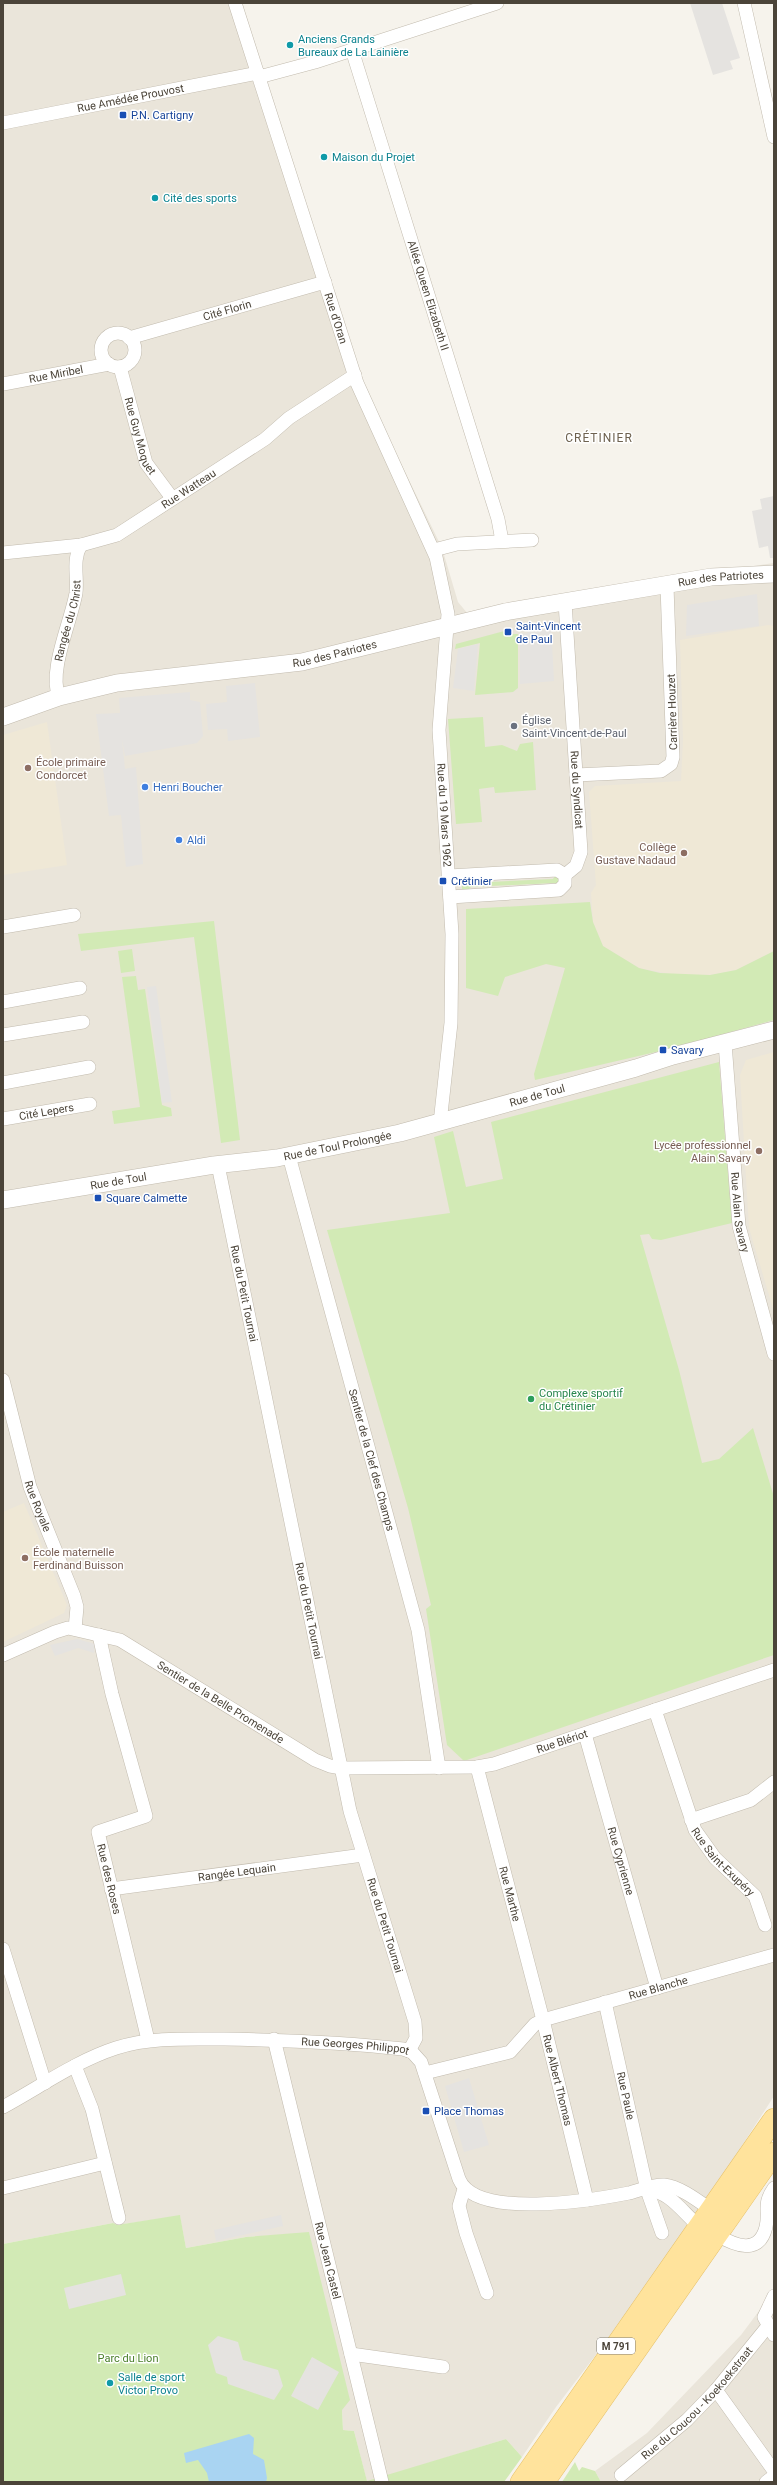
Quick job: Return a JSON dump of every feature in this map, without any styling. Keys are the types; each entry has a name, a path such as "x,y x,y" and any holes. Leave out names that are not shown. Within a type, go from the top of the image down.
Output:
{"main road":[{"name":"M 791","path":"544,2482 713,2226 774,2119"},
{"name":"M 791","path":"521,2482 713,2226 774,2153"}],"street":[{"name":"Rue d'Oran","path":"235,3 354,375 434,550 446,600 447,627"},
{"name":"Rue Amédée Prouvost","path":"3,123 259,75 352,50 497,3"},
{"path":"744,3 774,136"},
{"name":"Allée Queen Elizabeth II","path":"352,50 498,519 502,542"},
{"name":"Cité Florin","path":"129,338 325,282"},
{"path":"119,334 129,338 134,344 135,353 129,363 114,366 102,351 105,340 111,335 119,334"},
{"name":"Rue Miribel","path":"3,384 114,366"},
{"name":"Rue Guy Moquet","path":"114,366 146,463 172,498"},
{"name":"Rue Watteau","path":"3,553 81,545 117,535 172,498 266,439 289,418 354,375"},
{"path":"434,550 457,544 532,540"},
{"name":"Rangée du Christ","path":"59,697 55,678 76,592 76,556 81,545"},
{"name":"Rue des Patriotes","path":"3,717 59,697 123,682 312,661 505,612 730,575 760,576 774,574"},
{"name":"Rue des Patriotes","path":"668,586 715,587 774,579"},
{"name":"Carrière Houzet","path":"576,775 661,771 671,764 673,758 668,586"},
{"name":"Rue du Syndicat","path":"450,897 559,890 565,884 565,875 576,866 581,852 565,602"},
{"name":"Rue du 19 Mars 1962","path":"440,1123 451,1014 450,897 438,722 447,627"},
{"path":"449,876 557,870 565,875"},
{"path":"3,927 74,915"},
{"path":"3,1002 80,988"},
{"path":"3,1035 82,1022"},
{"name":"Rue de Toul","path":"440,1123 535,1094 636,1068 680,1065 774,1030"},
{"name":"Rue de Toul","path":"726,1048 774,1041"},
{"name":"Rue Alain Savary","path":"726,1048 738,1220 774,1354"},
{"path":"3,1083 89,1067"},
{"name":"Cité Lepers","path":"3,1120 90,1104"},
{"name":"Rue de Toul Prolongée","path":"226,1164 289,1156 440,1123"},
{"name":"Sentier de la Clef des Champs","path":"289,1156 418,1630 439,1768"},
{"name":"Rue de Toul","path":"3,1200 226,1164"},
{"name":"Rue du Petit Tournai","path":"226,1164 350,1811 415,2022 416,2038 409,2051"},
{"name":"Rue Royale","path":"3,1380 30,1487 74,1596 77,1607 75,1629"},
{"path":"3,1655 55,1632 75,1629"},
{"name":"Sentier de la Belle Promenade","path":"75,1629 127,1644 315,1760 330,1766 342,1768"},
{"name":"Rue des Roses","path":"99,1635 112,1694 146,1816 98,1832 148,2040"},
{"name":"Rue Blériot","path":"342,1768 439,1768 476,1767 494,1764 774,1670"},
{"name":"Rue Saint-Exupéry","path":"655,1710 691,1820 708,1850 755,1896 765,1924"},
{"name":"Rue Cyprienne","path":"585,1734 657,1988"},
{"name":"Rue Marthe","path":"476,1767 543,2020"},
{"name":"Rue Saint-Exupéry","path":"691,1820 751,1800 774,1782"},
{"name":"Rangée Lequain","path":"111,1889 363,1855"},
{"path":"3,1948 45,2083"},
{"name":"Rue Blanche","path":"543,2020 774,1955"},
{"name":"Rue Paule","path":"605,2002 647,2190 662,2233"},
{"name":"Rue Albert Thomas","path":"425,2073 496,2056 514,2050 535,2024 543,2020 587,2200"},
{"name":"Rue Georges Philippot","path":"3,2106 75,2066 114,2048 148,2040 274,2039 339,2042 409,2051 419,2059 425,2073 459,2179 464,2189"},
{"name":"Rue Jean Castel","path":"274,2039 382,2482"},
{"path":"75,2066 92,2109 119,2218"},
{"path":"3,2188 105,2163"},
{"path":"487,2293 459,2206 464,2189 480,2198 504,2203 587,2200 647,2190 657,2186 669,2186 713,2226"},
{"path":"647,2190 658,2192 668,2197 713,2226 740,2246 756,2242 766,2226 766,2203 774,2188"},
{"path":"771,2330 764,2312 774,2296"},
{"name":"Rue du Coucou - Koekoekstraat","path":"621,2475 682,2425 771,2330"},
{"path":"351,2354 443,2367"},
{"path":"716,2390 774,2472"},
{"path":"766,2482 774,2476"}],"shaded area":[{"path":"3,3 242,3 355,369 442,548 458,602 468,614 595,588 774,563 774,2096 669,2259 556,2407 522,2457 506,2439 367,2482 354,2431 343,2430 342,2410 309,2233 246,2237 186,2248 180,2216 117,2225 113,2223 3,2244"},
{"path":"690,3 722,3 740,58 730,61 733,69 713,75"},
{"path":"774,496 774,558 770,558 768,546 759,548 752,511 762,509 760,499"},
{"path":"757,594 759,626 686,636 687,605"},
{"path":"551,625 554,681 520,684 520,634 528,633 527,626"},
{"name":"Collège Gustave Nadaud","path":"768,625 774,626 774,951 736,970 710,975 680,976 639,968 603,946 593,922 591,893 596,885 589,792 595,786 681,781 683,740 680,640"},
{"path":"478,644 474,691 453,688 458,649"},
{"path":"255,683 260,737 228,741 227,729 208,730 206,704 227,702 226,686"},
{"path":"190,692 190,700 200,702 203,736 197,743 125,756 122,739 125,769 136,767 143,864 126,867 121,815 109,816 96,714 120,713 119,698"},
{"name":"École primaire Condorcet","path":"47,722 67,865 3,875 3,735"},
{"path":"156,986 172,1102 162,1103 147,987"},
{"name":"Lycée professionnel Alain Savary","path":"774,1052 774,1312 749,1228 740,1075 746,1060"},
{"name":"École maternelle Ferdinand Buisson","path":"24,1503 67,1605 64,1613 3,1642 3,1512"},
{"path":"77,1639 95,1644 94,1653 78,1648 55,1656 50,1645"},
{"path":"469,2078 489,2145 464,2152 445,2086"},
{"path":"281,2215 283,2226 216,2241 214,2230"},
{"path":"121,2274 126,2295 69,2309 64,2288"},
{"path":"774,2291 774,2482 601,2482 595,2471 647,2433 741,2335"},
{"path":"218,2336 238,2342 243,2360 278,2370 283,2386 274,2400 228,2384 227,2377 216,2373 208,2345"},
{"path":"312,2357 339,2372 318,2410 291,2396"}],"green space":[{"path":"508,630 511,634 518,634 518,688 513,692 475,695 480,643 455,649 456,644"},
{"path":"483,717 485,747 502,745 517,751 520,744 533,742 536,790 495,793 494,787 479,789 482,822 456,824 448,719"},
{"path":"556,874 560,879 556,886 554,883 471,887 467,891 462,892 462,880 466,879 468,883 553,879"},
{"path":"590,902 593,922 603,946 639,968 660,973 710,975 736,970 774,951 774,1020 673,1048 535,1080 534,1074 565,968 546,964 505,977 498,996 466,988 466,909"},
{"path":"214,921 240,1140 221,1143 194,937 81,951 78,934"},
{"path":"132,949 135,971 121,973 118,951"},
{"path":"136,976 138,990 145,989 162,1105 171,1108 172,1116 114,1124 112,1111 140,1107 122,977"},
{"name":"Complexe sportif du Crétinier","path":"719,1062 732,1223 661,1240 652,1239 649,1234 640,1235 679,1370 702,1463 719,1459 753,1428 774,1497 774,1655 464,1761 447,1745 426,1609 431,1605 408,1508 327,1230 450,1213 434,1137 453,1131 466,1187 503,1179 491,1122"},
{"name":"Parc du Lion","path":"180,2215 186,2248 246,2237 309,2232 350,2400 342,2410 343,2430 354,2431 367,2481 506,2439 522,2457 504,2482 3,2482 3,2244 113,2223 117,2225"},
{"path":"575,2462 579,2471 582,2467 595,2471 601,2482 562,2482"}],"water":[{"path":"249,2434 254,2438 253,2454 264,2460 267,2478 266,2482 209,2482 207,2473 198,2460 186,2463 184,2453"}],"place":[{"name":"Anciens Grands Bureaux de La Lainière","path":"290,45"},
{"name":"P.N. Cartigny","path":"123,115"},
{"name":"Maison du Projet","path":"324,157"},
{"name":"Cité des sports","path":"155,198"},
{"name":"Saint-Vincent de Paul","path":"508,632"},
{"name":"Église Saint-Vincent-de-Paul","path":"514,726"},
{"name":"École primaire Condorcet","path":"28,768"},
{"name":"Henri Boucher","path":"145,787"},
{"name":"Aldi","path":"179,840"},
{"name":"Collège Gustave Nadaud","path":"684,853"},
{"name":"Crétinier","path":"443,881"},
{"name":"Savary","path":"663,1050"},
{"name":"Lycée professionnel Alain Savary","path":"759,1151"},
{"name":"Square Calmette","path":"98,1198"},
{"name":"Complexe sportif du Crétinier","path":"531,1399"},
{"name":"École maternelle Ferdinand Buisson","path":"25,1558"},
{"name":"Place Thomas","path":"426,2111"},
{"name":"Salle de sport Victor Provo","path":"110,2383"}],"district":[{"name":"CRÉTINIER","path":"599,438"}]}
